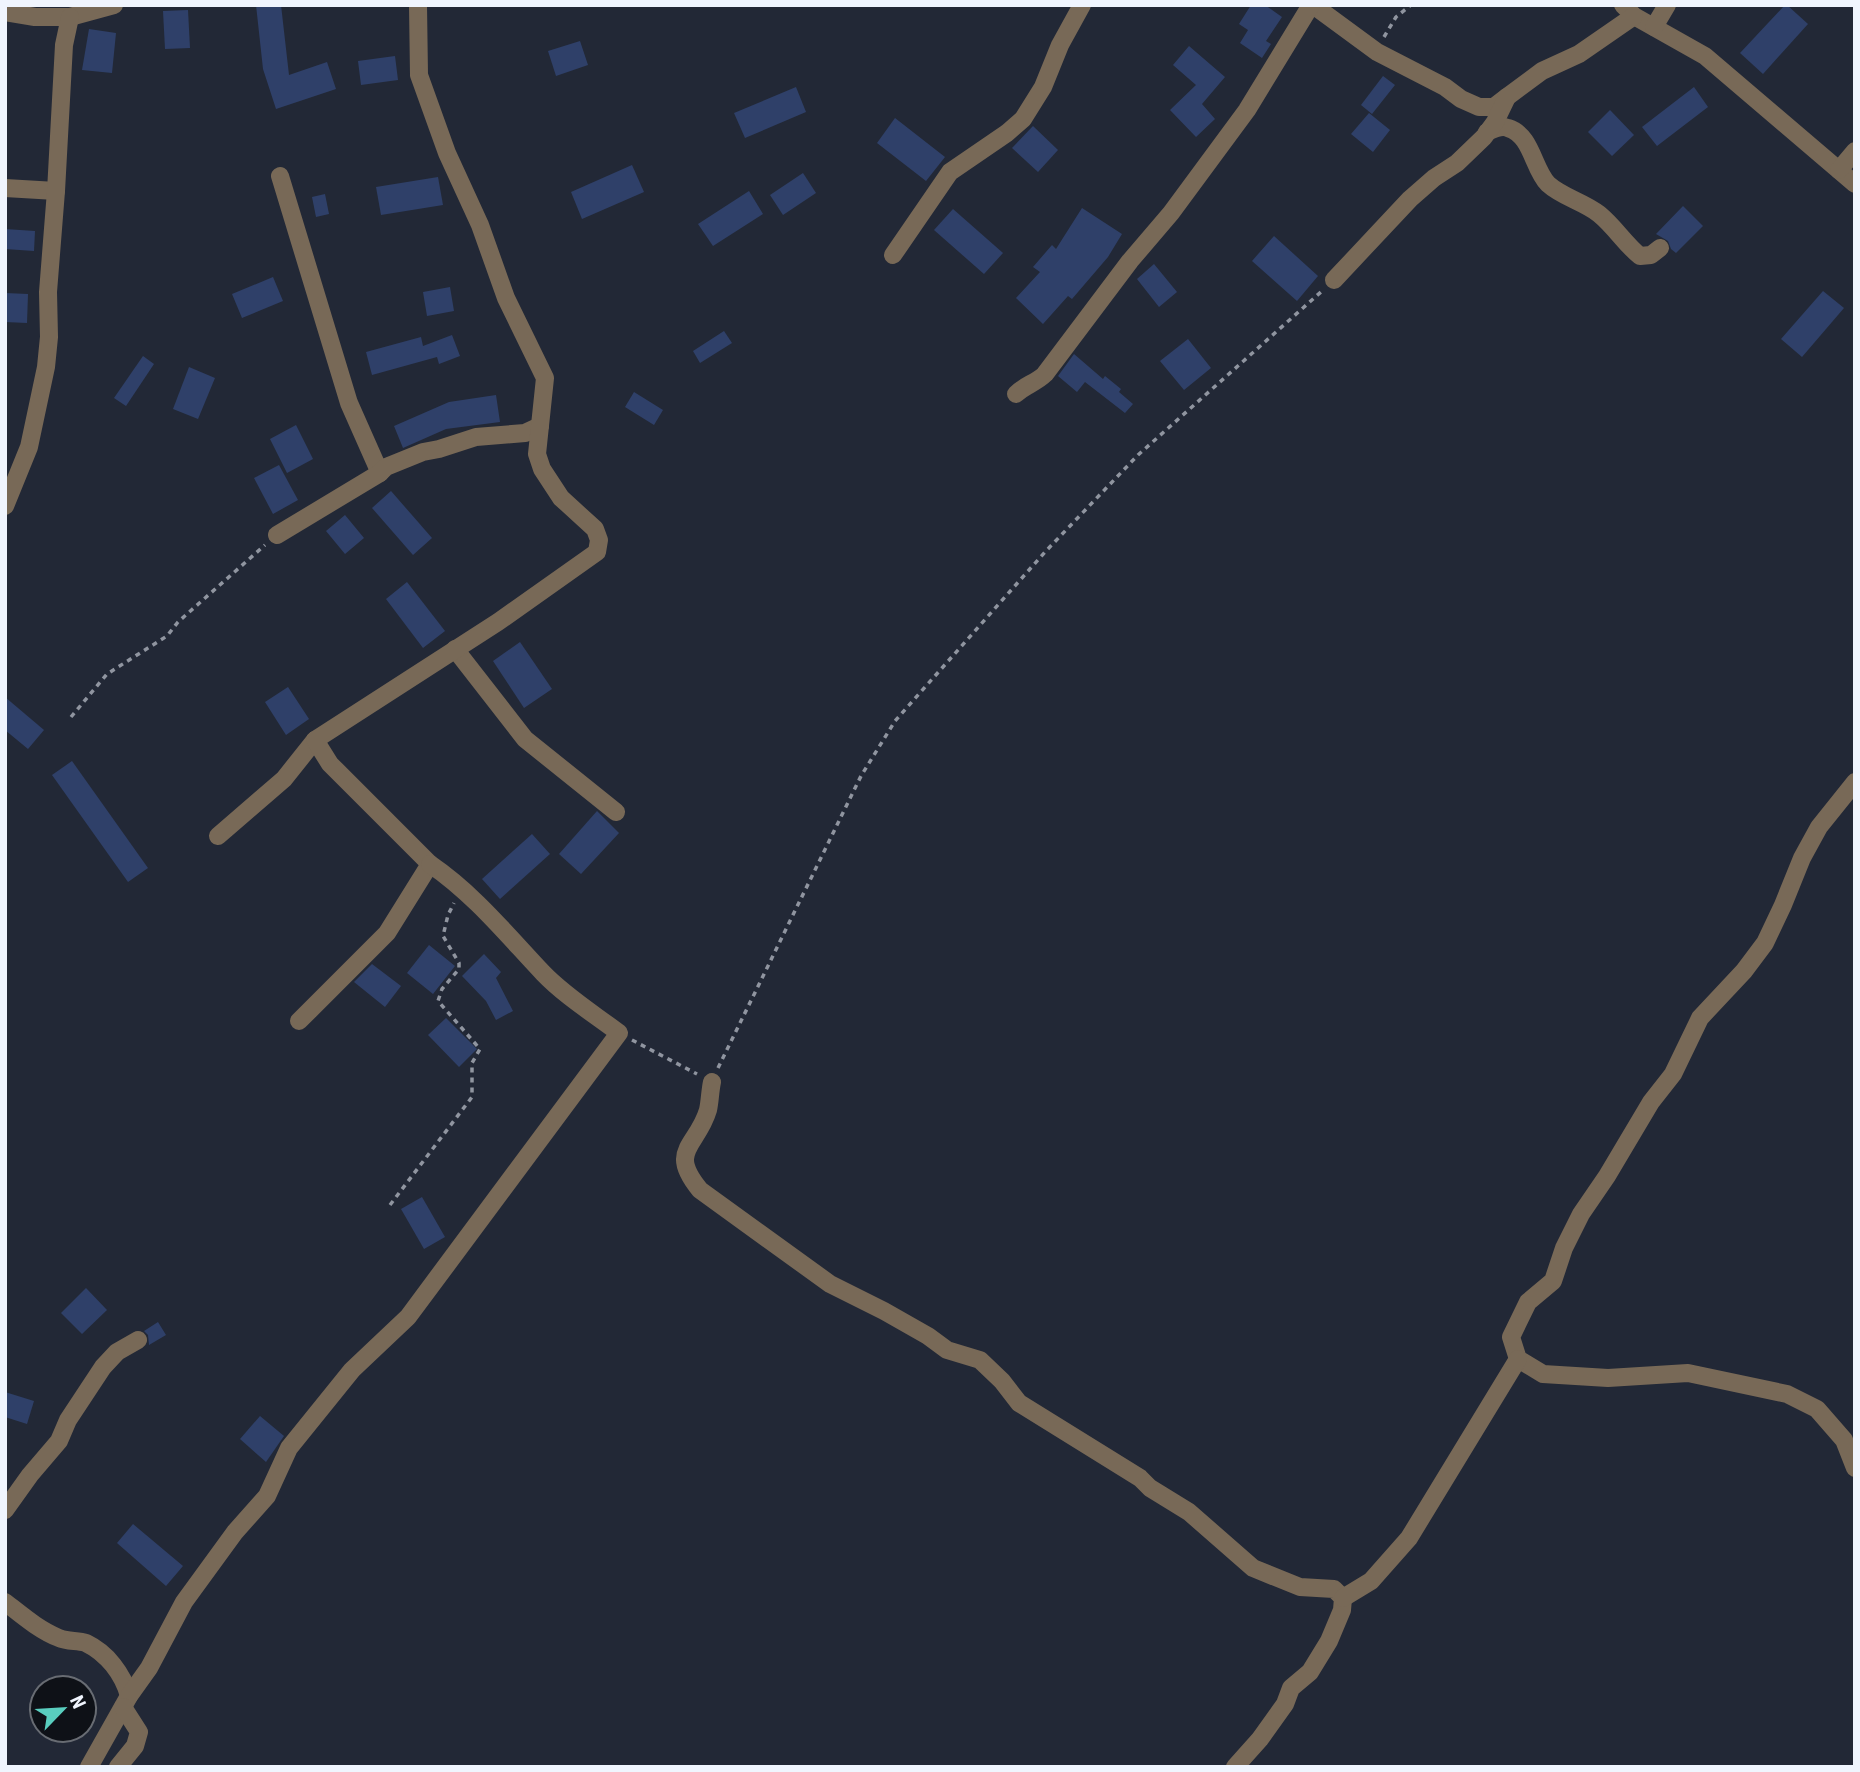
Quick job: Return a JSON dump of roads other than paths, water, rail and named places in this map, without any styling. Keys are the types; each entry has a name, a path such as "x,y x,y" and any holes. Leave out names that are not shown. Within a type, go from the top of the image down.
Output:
{"street":[{"path":"5,12 35,17 70,17 114,5"},
{"path":"218,836 284,779 315,740 498,622 597,552 599,540 595,528 561,498 542,469 537,454 545,378 506,298 480,225 447,153 419,75 418,5"},
{"path":"893,255 950,172 1023,119 1043,87 1060,45 1082,5"},
{"path":"1016,394 1022,388 1037,383 1045,374 1130,261 1171,213 1247,110 1312,5 1377,52 1479,107 1494,107 1542,71 1579,54 1628,11 1705,56 1855,184"},
{"path":"1654,27 1667,5"},
{"path":"5,506 30,447 46,367 49,337 48,292 64,45 70,17"},
{"path":"1334,280 1410,199 1457,163 1488,132 1507,97"},
{"path":"1488,132 1497,127 1508,128 1516,133 1535,158 1546,183 1598,213 1640,256 1651,255 1660,248"},
{"path":"1839,170 1855,151"},
{"path":"280,176 349,404 380,473"},
{"path":"5,188 56,191"},
{"path":"277,534 386,467 423,452 476,437 525,433 540,426"},
{"path":"455,649 525,739 615,812"},
{"path":"89,1767 149,1668 184,1602 235,1532 267,1496 289,1448 352,1370 408,1317 619,1033 560,988 462,889 430,864 330,764 315,740"},
{"path":"1855,782 1819,827 1802,858 1765,943 1744,971 1700,1018 1673,1074 1651,1102 1608,1176 1581,1214 1552,1281 1528,1302 1511,1336 1518,1359 1543,1374 1608,1378 1688,1373 1787,1394 1817,1409 1844,1440 1855,1468"},
{"path":"299,1021 387,933 430,864"},
{"path":"712,1082 707,1112 689,1145 685,1162 687,1174 701,1190 830,1284 884,1311 947,1350 980,1360 1002,1381 1019,1403 1140,1478 1150,1488 1188,1512 1253,1568 1300,1587 1334,1589 1343,1598 1342,1610 1329,1641 1310,1672 1291,1688 1285,1704 1260,1740 1236,1767"},
{"path":"5,1510 58,1441 68,1420 103,1367 117,1353 138,1340"},
{"path":"1343,1598 1371,1581 1409,1538 1518,1359"},
{"path":"5,1602 38,1628 62,1640 84,1642 112,1663 125,1682 126,1702 139,1732 135,1746 118,1767"}]}
